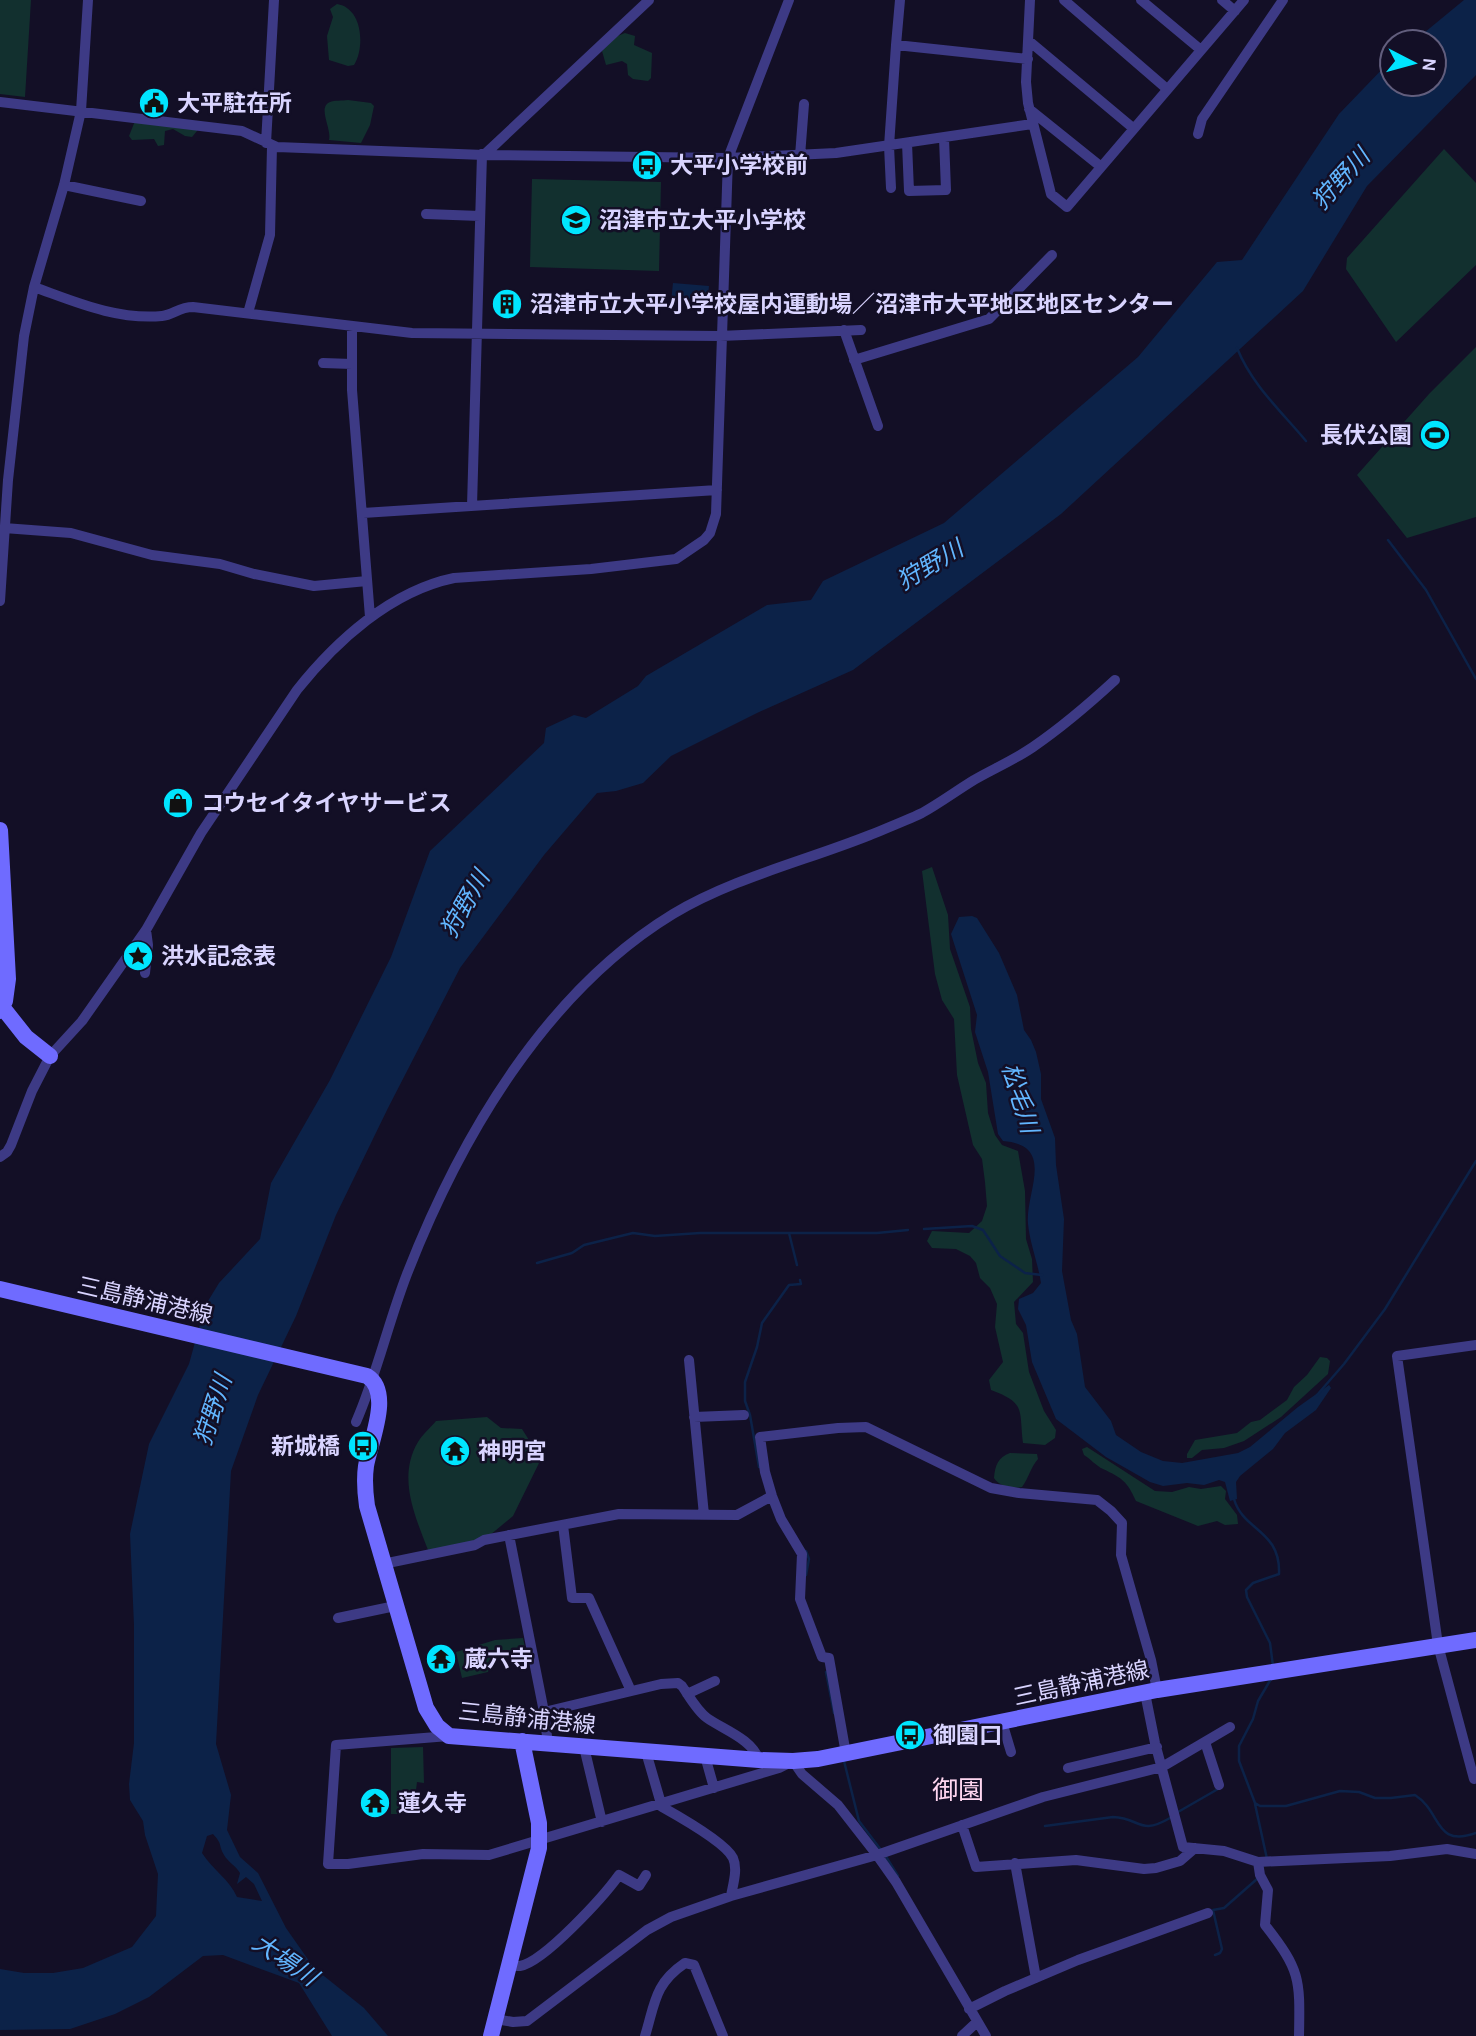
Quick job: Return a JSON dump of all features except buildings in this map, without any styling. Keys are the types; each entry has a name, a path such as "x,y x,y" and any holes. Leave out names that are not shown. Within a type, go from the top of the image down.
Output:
{"main road":[{"path":"0,830 8,979 1,1010 26,1037 50,1056"},
{"name":"三島静浦港線","path":"0,1289 370,1378 380,1404 366,1467 367,1506 426,1708 436,1726 449,1735 646,1752 793,1761 846,1754 1151,1691 1476,1640"},
{"path":"491,2036 540,1839 522,1741"}],"street":[{"path":"0,601 1,555 24,335 34,287 64,185 81,111 88,0"},
{"path":"248,313 270,235 269,145 274,0"},
{"path":"472,506 483,154 649,0"},
{"path":"0,1157 11,1145 32,1091 50,1056 82,1021 146,930 201,833 297,690 337,646 370,617 416,590 453,578 591,569 676,559 694,548 710,533 716,514 728,158 789,0"},
{"path":"891,188 889,146 900,0"},
{"path":"1030,0 1026,82 1029,109 1051,194 1067,207 1244,0"},
{"path":"1063,0 1167,89"},
{"path":"1140,0 1201,50"},
{"path":"1222,0 1235,11"},
{"path":"1198,134 1202,119 1283,0"},
{"path":"1028,41 1133,128"},
{"path":"895,45 1028,59"},
{"path":"0,102 242,131 269,145 483,154 728,158 800,156 889,146 1032,124"},
{"path":"800,156 804,104"},
{"path":"1029,109 1100,166"},
{"path":"907,143 909,191 946,190 944,138"},
{"path":"64,185 141,201"},
{"path":"425,214 480,216"},
{"path":"854,360 989,319 1052,256"},
{"path":"34,287 128,317 167,316 178,309 193,307 412,333 720,336 861,330"},
{"path":"352,327 352,364 370,617"},
{"path":"844,330 878,426"},
{"path":"323,363 352,364"},
{"path":"363,513 717,490"},
{"path":"4,528 71,533 152,555 220,564 314,586 367,580"},
{"path":"356,1422 408,1271 464,1155 506,1082 558,1012 581,987 673,914 729,887 922,813 1032,748 1115,680"},
{"path":"145,973 148,945 146,930"},
{"path":"1474,1779 1438,1645 1397,1356 1476,1345"},
{"path":"689,1360 704,1515"},
{"path":"694,1417 744,1415"},
{"path":"846,1754 829,1658 822,1657 800,1599 802,1554 781,1519 772,1496 760,1437 866,1427 991,1488 1102,1502 1122,1524 1121,1555 1151,1660 1151,1691 1157,1747 1183,1847 1224,1851 1258,1861 1390,1856 1447,1849 1476,1854"},
{"path":"383,1564 475,1545 484,1540 619,1514 737,1515 772,1496"},
{"path":"564,1525 572,1598 589,1598 631,1691"},
{"path":"509,1535 548,1744"},
{"path":"338,1618 395,1606"},
{"path":"687,1694 715,1681"},
{"path":"544,1712 670,1683 682,1686 704,1716 749,1746 756,1752 759,1760"},
{"path":"1002,1722 1012,1752"},
{"path":"495,2019 527,2021 662,1921 731,1896 877,1855 1044,1797 1162,1767 1230,1727"},
{"path":"449,1735 336,1745 328,1864 423,1854 489,1856 661,1805 779,1768 793,1761 802,1774 838,1805 896,1882 973,2007 977,2022 986,2036"},
{"path":"1205,1742 1219,1785"},
{"path":"584,1747 602,1822"},
{"path":"1068,1768 1157,1747"},
{"path":"646,1752 661,1805 685,1819 731,1855 734,1867 731,1896"},
{"path":"705,1756 714,1788"},
{"path":"962,1825 976,1867 1090,1860 1144,1869 1156,1868 1180,1861 1195,1848"},
{"path":"1258,1861 1260,1875 1268,1890 1265,1925 1291,1961 1299,1984 1299,2036"},
{"path":"1015,1863 1036,1978"},
{"path":"509,1965 522,1966 557,1943 619,1875 639,1886 646,1875"},
{"path":"973,2007 1036,1978 1208,1913"},
{"path":"645,2036 650,2010 663,1984 673,1971 685,1963 694,1965 723,2036"},
{"path":"962,2036 977,2022"}],"green space":[{"path":"0,0 31,0 25,97 0,94"},
{"path":"337,4 346,7 357,21 360,49 354,65 348,66 329,60 327,36 333,17 330,9"},
{"path":"625,33 635,36 634,45 652,53 651,78 648,81 633,79 628,75 627,64 622,61 606,65 602,51 615,37"},
{"path":"332,101 371,103 374,106 370,125 361,143 329,140 326,105"},
{"path":"135,121 197,128 197,131 192,137 173,129 165,131 164,145 158,146 154,139 132,140 129,136"},
{"path":"1444,149 1476,183 1476,265 1396,342 1346,269 1347,258"},
{"path":"532,179 661,182 659,271 530,267"},
{"name":"長伏公園","path":"1476,347 1476,517 1407,538 1357,475 1429,394"},
{"path":"932,867 948,915 950,949 970,1007 971,1029 978,1063 986,1083 988,1113 995,1135 1002,1145 1018,1151 1025,1191 1026,1239 1032,1259 1033,1282 1014,1302 1016,1324 1023,1333 1029,1372 1044,1411 1056,1430 1055,1438 1045,1445 1023,1443 1019,1409 1010,1399 991,1390 989,1380 1003,1362 995,1327 997,1304 990,1288 980,1278 976,1263 970,1256 956,1249 932,1248 927,1241 932,1231 969,1233 982,1221 987,1206 982,1159 973,1145 957,1075 954,1019 942,1000 935,974 922,871"},
{"path":"1320,1357 1330,1361 1328,1374 1281,1417 1244,1441 1224,1448 1202,1450 1192,1458 1187,1458 1195,1440 1237,1433 1287,1400 1294,1387"},
{"path":"487,1417 501,1428 522,1429 541,1459 513,1516 484,1540 428,1550 410,1496 409,1469 412,1455 420,1439 436,1421"},
{"path":"1087,1447 1155,1491 1172,1492 1189,1487 1201,1489 1221,1486 1226,1491 1225,1499 1237,1515 1238,1524 1225,1525 1217,1521 1198,1526 1136,1501 1123,1481 1084,1455 1082,1449"},
{"path":"1010,1453 1037,1454 1038,1459 1022,1487 1006,1487 994,1478 998,1462"},
{"path":"523,1638 526,1653 491,1661 488,1672 462,1678 456,1652 495,1640"},
{"path":"423,1747 424,1783 417,1782 413,1814 391,1814 391,1748"}],"water":[{"path":"1464,0 1476,0 1476,75 1367,186 1303,291 1061,514 853,670 757,713 671,756 643,783 597,793 544,855 460,968 388,1108 336,1215 296,1316 258,1395 231,1471 216,1744 231,1795 227,1830 240,1857 258,1873 286,1928 314,1968 364,2008 388,2036 332,2036 299,1983 223,1955 203,1956 149,1997 115,2014 70,2029 0,2030 0,1969 24,1973 53,1973 83,1968 132,1947 156,1916 158,1874 143,1821 130,1800 129,1784 134,1743 134,1625 130,1534 149,1444 189,1364 205,1306 219,1283 260,1239 271,1183 330,1080 391,957 430,851 544,743 546,728 574,715 586,718 638,686 646,676 767,605 811,600 823,581 944,523 1138,357 1217,262 1242,260 1339,114 1378,74 1378,98 1448,98 1448,28 1430,28","holes":["213,1834 225,1857 240,1873 237,1884 246,1877 254,1884 262,1901 237,1897 230,1885 206,1859 202,1853 207,1836"]},
{"path":"673,283 709,286 707,305 671,302"},
{"name":"松毛川","path":"959,917 977,918 999,953 1017,995 1024,1030 1036,1052 1041,1074 1041,1099 1055,1138 1064,1219 1062,1271 1071,1320 1077,1334 1085,1387 1111,1421 1116,1435 1141,1452 1163,1461 1182,1463 1238,1453 1250,1447 1329,1385 1331,1388 1316,1410 1285,1433 1273,1449 1240,1476 1236,1482 1237,1499 1230,1501 1225,1482 1219,1480 1204,1485 1187,1483 1163,1486 1150,1482 1106,1457 1056,1419 1032,1362 1026,1325 1018,1309 1019,1299 1033,1293 1041,1283 1028,1224 1034,1161 1029,1151 1019,1144 1003,1141 998,1134 988,1072 975,1032 977,1015 951,934"}],"waterway":[{"path":"1237,348 1259,386 1306,441"},
{"path":"1388,540 1426,590 1476,679"},
{"path":"1317,1395 1385,1309 1476,1161"},
{"path":"924,1229 972,1226 983,1230 1000,1256 1025,1273 1042,1275"},
{"path":"537,1263 572,1253 584,1245 633,1233 655,1236 700,1233 877,1233 908,1230"},
{"path":"789,1233 797,1265"},
{"path":"759,1467 745,1401 745,1382 762,1323 789,1285 801,1284 800,1280"},
{"path":"1234,1499 1245,1518 1268,1539 1278,1559 1279,1574 1253,1583 1246,1590 1270,1643 1273,1666"},
{"path":"806,1551 809,1559 806,1575"},
{"path":"826,1672 834,1713"},
{"path":"1271,1679 1258,1701 1253,1719 1239,1746 1239,1761 1255,1803 1260,1806 1286,1806 1340,1791 1359,1792 1375,1798 1415,1795 1424,1802 1445,1832 1453,1836 1476,1833"},
{"path":"844,1761 859,1821 881,1850"},
{"path":"1178,1812 1218,1789"},
{"path":"1255,1804 1267,1859"},
{"path":"1045,1826 1113,1817 1152,1826 1170,1818"},
{"path":"885,1855 898,1876"},
{"path":"1215,1955 1222,1949 1213,1910 1224,1908 1257,1879"}],"place":[{"name":"大平駐在所","path":"154,103"},
{"name":"大平小学校前","path":"647,165"},
{"name":"沼津市立大平小学校","path":"576,220"},
{"name":"沼津市立大平小学校屋内運動場／沼津市大平地区地区センター","path":"507,304"},
{"name":"長伏公園","path":"1435,435"},
{"name":"コウセイタイヤサービス","path":"178,803"},
{"name":"洪水記念表","path":"138,956"},
{"name":"新城橋","path":"363,1446"},
{"name":"神明宮","path":"455,1451"},
{"name":"蔵六寺","path":"441,1659"},
{"name":"御園口","path":"910,1735"},
{"name":"蓮久寺","path":"375,1803"}],"district":[{"name":"御園","path":"958,1790"}],"water label":[{"name":"狩野川","path":"1341,179"},
{"name":"狩野川","path":"930,565"},
{"name":"狩野川","path":"465,904"},
{"name":"狩野川","path":"213,1410"},
{"name":"大場川","path":"285,1960"}]}
